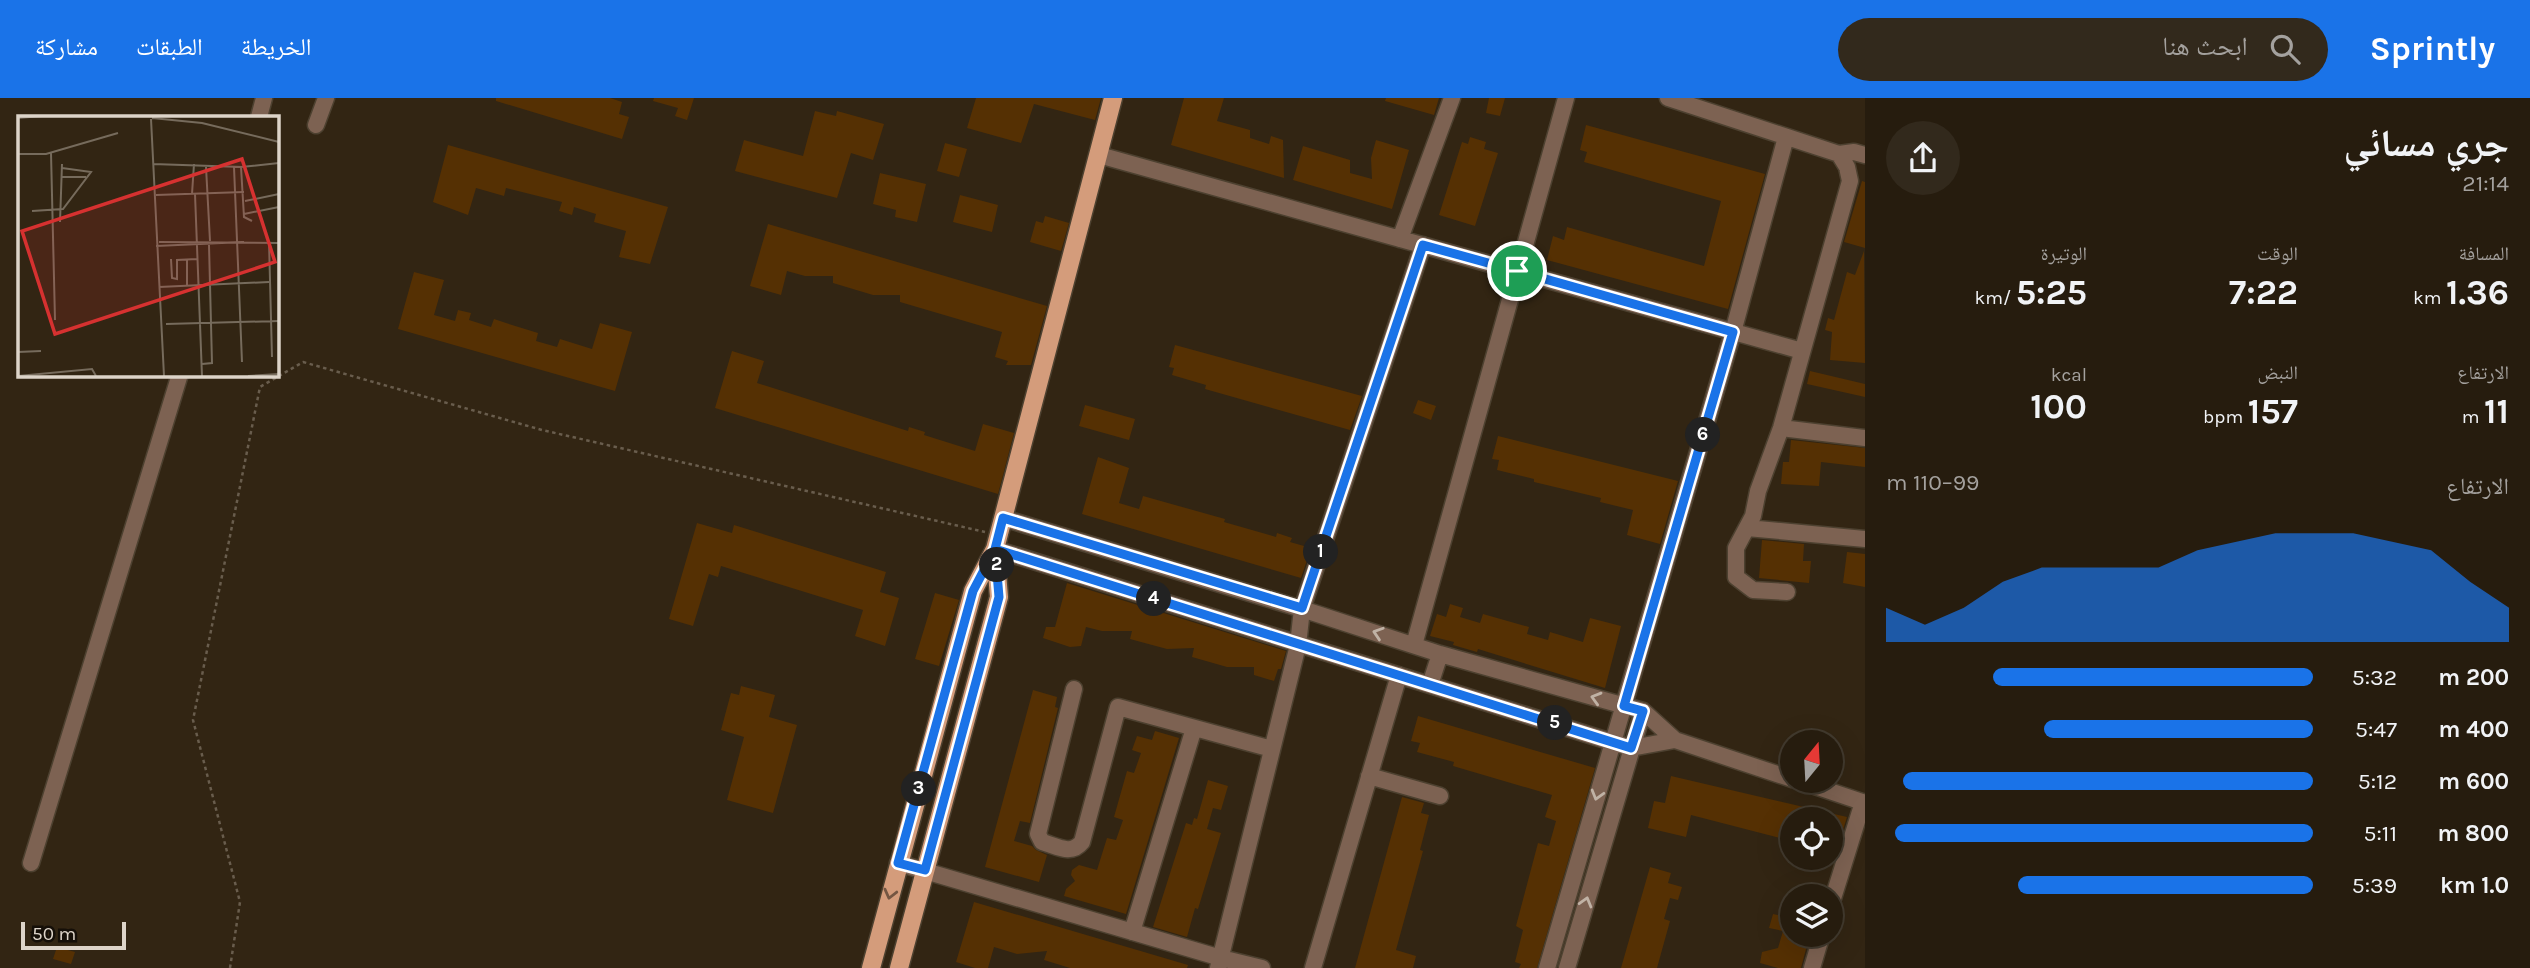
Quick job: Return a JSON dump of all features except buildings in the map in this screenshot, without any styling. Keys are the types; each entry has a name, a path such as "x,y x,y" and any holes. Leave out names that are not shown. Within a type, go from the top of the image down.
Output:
{"main road":[{"path":"871,968 973,591 999,534 1113,98"},
{"path":"898,968 999,597 999,534"}],"street":[{"path":"259,116 264,98"},
{"path":"316,125 326,98"},
{"path":"1400,239 1452,98"},
{"path":"1414,645 1566,98"},
{"path":"1668,98 1839,154 1854,152 1865,155"},
{"path":"1547,968 1733,332 1786,137"},
{"path":"1787,592 1754,590 1737,577 1736,548 1753,516 1758,491 1781,428 1850,181 1847,167 1839,154"},
{"path":"1099,155 1802,351"},
{"path":"1220,963 1298,645 1302,608 1423,245"},
{"path":"31,863 179,376"},
{"path":"1781,428 1865,438"},
{"path":"1747,528 1865,540"},
{"path":"999,534 1302,608 1440,654 1643,711 1675,740 1780,775"},
{"path":"999,534 1298,645 1631,748 1675,740"},
{"path":"1430,685 1440,654"},
{"path":"1313,968 1399,675"},
{"path":"1074,689 1038,834 1042,842 1070,851 1077,849 1082,842 1118,707 1272,749"},
{"path":"1567,968 1643,711"},
{"path":"1132,932 1194,727"},
{"path":"1370,776 1440,796"},
{"path":"1835,793 1864,803 1838,884"},
{"path":"898,863 1132,932 1220,963 1262,968"},
{"path":"1812,968 1818,947"}],"path":[{"path":"230,968 240,902 193,720 260,387 303,362 542,430 999,534"}],"route":[{"path":"1517,271 1423,245 1302,608 1003,518 995,549 999,597 925,870 898,863 973,591 995,549 1631,748 1643,711 1624,706 1733,332 1517,271"}]}
